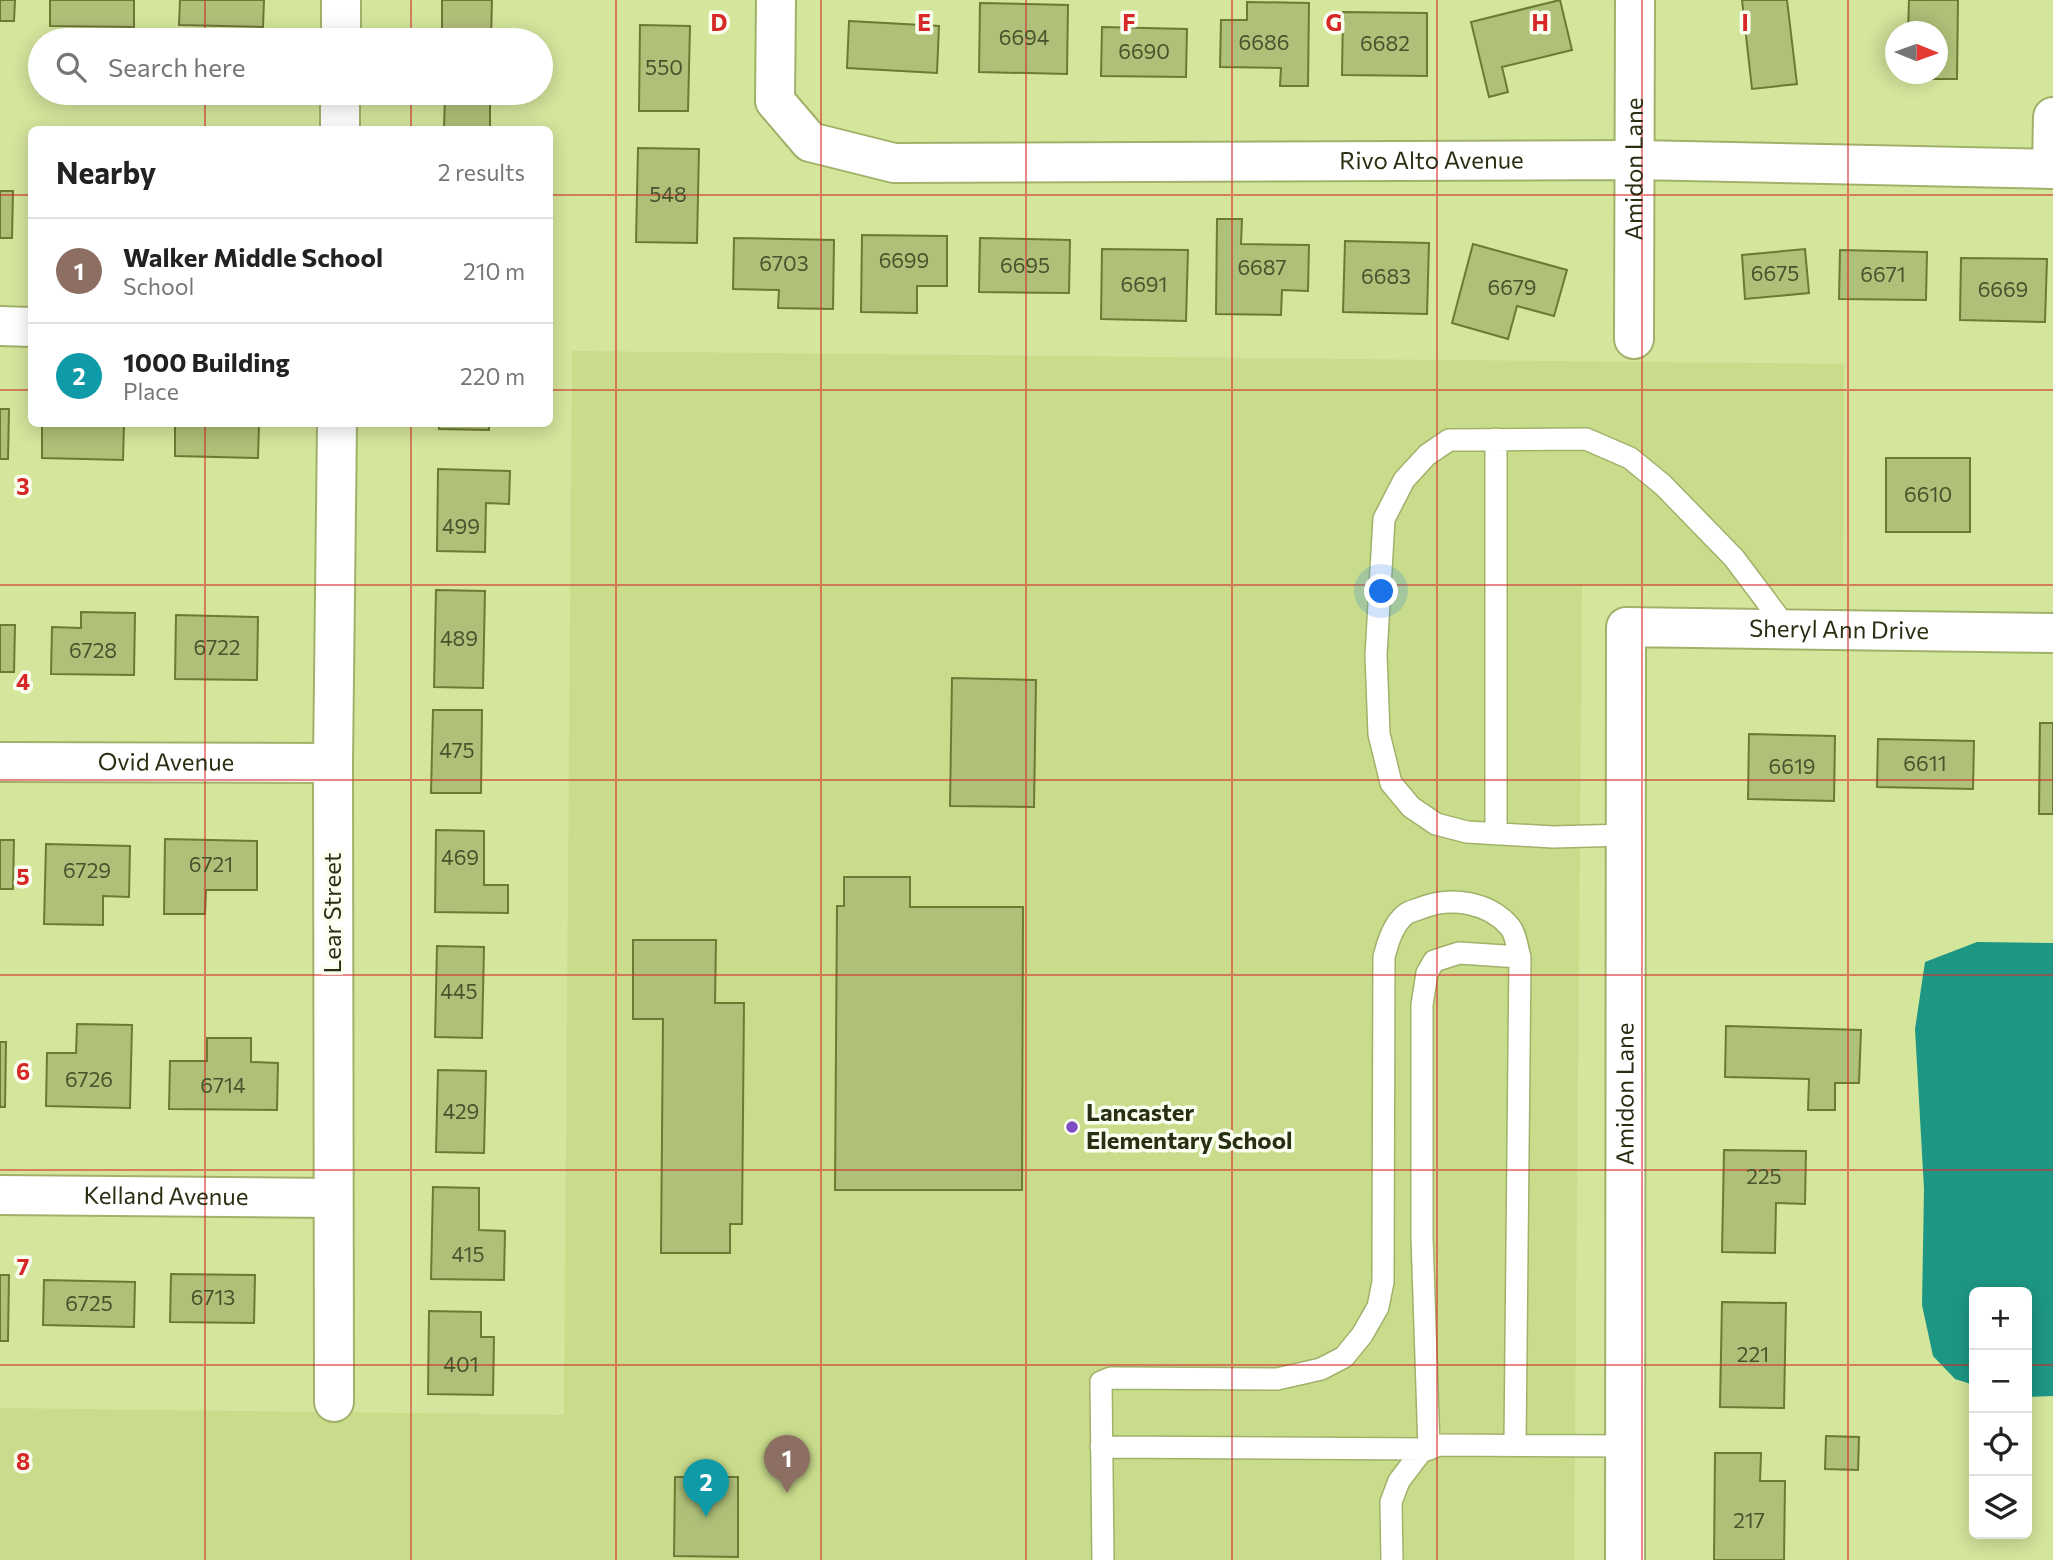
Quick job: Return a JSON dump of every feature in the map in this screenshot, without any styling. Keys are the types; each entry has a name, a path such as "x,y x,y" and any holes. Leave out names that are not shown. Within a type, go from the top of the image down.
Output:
{"street":[{"path":"341,0 341,28"},
{"name":"Rivo Alto Avenue","path":"776,0 775,101 810,142 894,163 1636,160 2053,169"},
{"name":"Amidon Lane","path":"1634,339 1635,0"},
{"path":"340,105 340,126"},
{"path":"2053,117 2053,169"},
{"path":"0,326 28,327"},
{"name":"Lear Street","path":"334,1402 333,763 337,427"},
{"name":"Amidon Lane","path":"1625,1560 1626,627"},
{"name":"Sheryl Ann Drive","path":"1626,627 2053,633"},
{"name":"Ovid Avenue","path":"0,762 333,763"},
{"name":"Kelland Avenue","path":"0,1195 333,1198"}],"lane":[{"path":"1496,439 1496,834"},
{"path":"1626,835 1553,837 1467,832 1436,824 1410,807 1391,783 1379,734 1376,655 1384,519 1404,480 1427,455 1449,440 1586,439 1630,458 1663,485 1734,558 1788,630"},
{"path":"1103,1560 1101,1381 1111,1378 1278,1379 1321,1369 1344,1357 1362,1335 1378,1307 1383,1282 1384,957 1388,941 1407,914 1429,905 1451,902 1478,905 1494,913 1512,929 1520,957 1515,1444"},
{"path":"1429,1449 1422,1236 1422,1005 1427,973 1434,961 1459,953 1520,957"},
{"path":"1392,1560 1391,1502 1399,1480 1421,1452 1439,1445 1625,1446"},
{"path":"1101,1447 1429,1449"}],"shaded area":[{"name":"Lancaster Elementary School","path":"572,351 1844,364 1843,586 1582,585 1574,1560 0,1560 0,1408 564,1415"}],"water":[{"path":"1977,942 2053,943 2053,1396 2032,1397 2032,1287 1969,1287 1969,1383 1955,1379 1933,1356 1922,1305 1924,1189 1915,1029 1925,962"}],"building":[{"path":"0,0 15,0 14,21 0,21"},
{"path":"50,0 134,0 134,27 50,26"},
{"path":"180,0 264,0 263,27 179,25"},
{"path":"442,0 492,0 491,28 442,28"},
{"path":"1560,0 1572,50 1502,67 1508,92 1489,97 1471,22"},
{"path":"1742,0 1787,0 1797,84 1752,89"},
{"path":"1909,0 1958,0 1957,79 1948,79 1948,21 1908,21"},
{"path":"1247,2 1309,3 1308,86 1280,86 1281,68 1220,67 1221,20 1247,20"},
{"path":"980,3 1068,5 1067,74 979,72"},
{"path":"1343,12 1427,13 1427,76 1342,75"},
{"path":"849,21 939,26 937,73 847,68"},
{"path":"640,25 690,26 688,111 639,111"},
{"path":"1102,27 1187,29 1186,77 1101,76"},
{"path":"445,105 490,105 490,126 444,126"},
{"path":"638,148 699,149 697,243 636,242"},
{"path":"0,191 13,191 12,238 0,238"},
{"path":"1217,219 1242,219 1241,244 1309,245 1308,291 1282,290 1281,315 1216,314"},
{"path":"862,235 947,236 947,286 917,286 917,313 861,312"},
{"path":"734,238 834,240 833,309 778,308 779,290 733,289"},
{"path":"980,238 1070,240 1069,293 979,292"},
{"path":"1345,241 1429,243 1427,314 1343,312"},
{"path":"1473,244 1567,270 1554,316 1517,306 1508,339 1452,323"},
{"path":"1102,249 1188,250 1186,321 1101,319"},
{"path":"1805,249 1809,293 1745,299 1742,255"},
{"path":"1840,250 1927,252 1926,300 1839,299"},
{"path":"1961,258 2047,259 2045,322 1960,320"},
{"path":"0,409 9,409 8,459 0,459"},
{"path":"42,427 124,427 123,460 42,458"},
{"path":"175,427 259,427 258,458 175,456"},
{"path":"439,427 489,427 489,430"},
{"path":"1886,458 1970,458 1970,532 1886,532"},
{"path":"438,469 510,471 509,504 486,503 485,552 437,551"},
{"path":"436,590 485,591 483,688 434,687"},
{"path":"81,612 135,613 134,675 51,674 52,627 81,628"},
{"path":"176,615 258,617 257,680 175,679"},
{"path":"0,625 15,625 14,672 0,672"},
{"path":"952,678 1036,680 1034,807 950,806"},
{"path":"433,710 482,710 481,793 431,793"},
{"path":"2040,723 2053,723 2053,814 2039,814"},
{"path":"1749,734 1835,736 1834,801 1748,799"},
{"path":"1878,739 1974,741 1973,789 1877,787"},
{"path":"436,830 484,831 484,885 508,885 508,913 435,912"},
{"path":"165,839 257,841 257,890 206,890 205,914 164,914"},
{"path":"0,840 14,840 13,889 0,889"},
{"path":"46,844 130,846 129,897 103,896 103,925 44,924"},
{"path":"844,877 910,877 910,907 1023,907 1022,1190 835,1190 837,906 844,906"},
{"path":"633,940 716,940 715,1003 744,1003 742,1224 730,1224 730,1253 661,1253 663,1019 633,1019"},
{"path":"437,946 484,947 482,1038 435,1037"},
{"path":"77,1024 132,1025 130,1108 46,1106 47,1053 76,1053"},
{"path":"1726,1026 1861,1030 1859,1083 1835,1083 1835,1110 1808,1110 1809,1079 1725,1077"},
{"path":"207,1038 251,1038 251,1062 278,1063 277,1110 169,1109 170,1061 207,1061"},
{"path":"0,1042 6,1042 5,1107 0,1107"},
{"path":"438,1070 486,1071 484,1153 436,1152"},
{"path":"1724,1150 1806,1151 1805,1204 1776,1203 1775,1253 1722,1252"},
{"path":"433,1187 479,1188 479,1230 505,1231 504,1280 431,1279"},
{"path":"171,1274 255,1275 254,1323 170,1322"},
{"path":"0,1275 9,1275 8,1341 0,1341"},
{"path":"44,1280 135,1282 134,1327 43,1325"},
{"path":"1722,1302 1786,1303 1784,1408 1720,1407"},
{"path":"429,1311 481,1312 481,1337 494,1337 493,1395 428,1394"},
{"path":"1826,1436 1859,1437 1858,1470 1825,1469"},
{"path":"1715,1453 1761,1453 1760,1481 1785,1481 1784,1560 1714,1560"},
{"path":"675,1477 738,1477 738,1557 674,1556"}],"place":[{"name":"Lancaster Elementary School","path":"1072,1127"},
{"name":"Walker Middle School","path":"787,1493"},
{"name":"1000 Building","path":"706,1517"}]}
